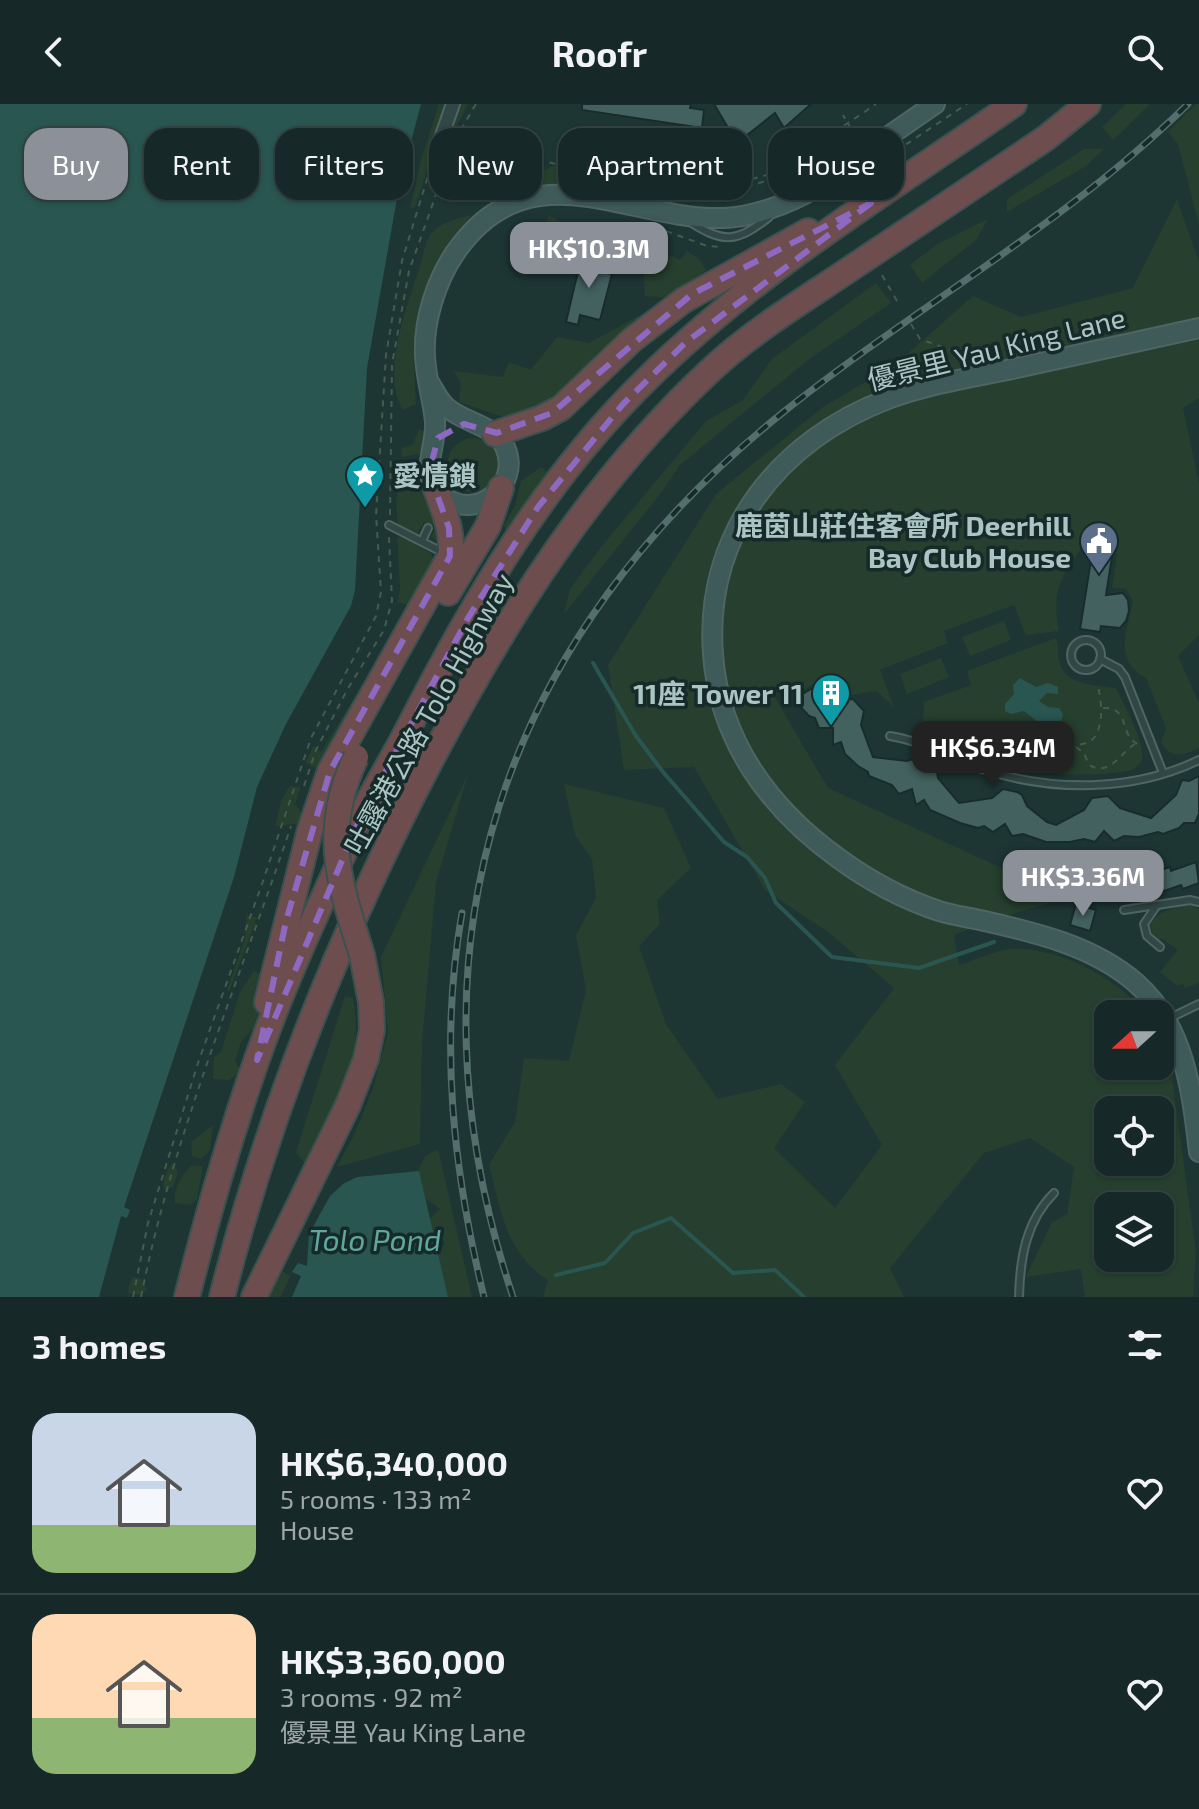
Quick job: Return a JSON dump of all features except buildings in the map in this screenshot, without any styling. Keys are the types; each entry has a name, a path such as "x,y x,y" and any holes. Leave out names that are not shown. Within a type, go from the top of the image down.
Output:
{"highway":[{"name":"吐露港公路 Tolo Highway","path":"187,1297 257,1060 325,894 358,823 463,627 538,507 624,403 685,343 769,274 1014,104"},
{"name":"吐露港公路 Tolo Highway","path":"222,1297 266,1143 289,1079 323,988 373,877 488,655 540,572 579,518 665,415 738,346 1046,138 1088,104"},
{"path":"495,434 561,408 632,340 692,294 784,243 871,203"},
{"path":"254,1297 359,1082 372,1030 369,983 342,891 335,845 340,796 388,694 481,538 493,515 501,488"},
{"path":"257,1060 265,1008 286,921 310,830 330,771 449,559 451,539 436,489"}],"street":[{"path":"445,128 453,104"},
{"path":"429,382 444,406 495,434 505,447 509,460 508,472 501,488 484,502 464,505 443,496 436,489 429,472 435,420 429,382 424,346 428,319 452,256 485,220 520,201 556,194 608,198 676,213 722,218 757,213 784,205 820,185 927,106"},
{"name":"優景里 Yau King Lane","path":"1151,1000 1141,987 1104,960 1061,942 942,912 919,903 864,876 812,839 771,797 753,774 737,745 720,699 712,638 719,579 730,544 746,511 789,458 828,428 900,395 1199,328"},
{"path":"434,444 450,428 472,424"},
{"name":"優景里 Yau King Lane","path":"1174,1036 1188,1077 1199,1152"}],"lane":[{"path":"389,525 440,549 449,559"},
{"path":"422,541 428,528"},
{"path":"1082,641 1092,642 1099,649 1100,659 1090,669 1079,668 1073,661 1072,651 1082,641"},
{"path":"1100,659 1119,669 1125,677 1163,773"},
{"path":"890,736 919,741 980,768 1025,781 1060,785 1099,785 1163,773 1199,760"},
{"path":"1124,910 1190,900 1199,902"},
{"path":"1157,905 1144,924 1147,936 1160,947"},
{"path":"1174,1016 1199,1004"},
{"path":"1019,1297 1025,1242 1034,1221 1054,1193"}],"path":[{"path":"462,128 476,104"},
{"path":"752,178 793,163 876,104"},
{"path":"752,186 777,179 814,157 851,129 843,115"},
{"path":"133,1297 148,1223 198,1063 311,738 376,616 381,592 376,515 386,355 402,261 429,169"},
{"path":"302,794 316,750 347,690 384,630 392,601 389,525 392,364 409,271 434,200"},
{"path":"882,275 897,301"},
{"path":"911,324 920,339 978,360"},
{"path":"976,736 1005,750 1022,753 1055,752 1090,742 1096,737 1102,708 1098,685"},
{"path":"1102,708 1109,707 1120,713 1127,736 1135,744 1141,745"},
{"path":"1070,747 1080,750 1089,765 1098,768 1116,763 1135,744"},
{"path":"141,1297 154,1234 194,1104 292,823"}],"highlighted area":[{"path":"871,203 685,343 624,403 538,507 468,618 358,823 257,1060 286,921 330,771 450,556 449,528 429,472 438,438 464,424 497,433 552,413 692,294"}],"shaded area":[{"path":"439,104 468,104 455,128 431,128"},
{"path":"1126,104 1150,104 1113,140 1102,127"},
{"path":"1199,104 1199,225 1178,144 1168,132"},
{"path":"429,135 429,166 415,207 410,209 413,200"},
{"path":"1084,149 1104,149 1086,166 1007,212 1007,199"},
{"path":"558,165 558,195 542,192 542,172"},
{"path":"1177,199 1199,262 1199,398 1183,408 1199,483 1199,635 1178,656 1199,703 1199,748 1177,754 1168,751 1161,742 1166,728 1146,678 1129,663 1126,654 1126,634 1133,601 1126,589 1112,588 1117,554 1109,548 1085,544 1060,584 1056,605 1059,631 1026,635 1014,605 944,631 948,643 880,670 894,707 876,691 847,696 818,682 795,695 773,694 828,788 1066,898 954,935 959,965 991,953 1029,949 1086,967 1133,1000 1094,1000 1094,1080 1172,1080 1196,1252 1193,1297 1085,1297 1081,1269 1026,1277 1052,1222 1067,1214 1074,1167 1030,1138 984,1153 890,1268 904,1297 543,1297 548,1280 522,1257 514,1244 489,1165 515,1122 524,1058 569,1061 586,990 576,935 596,898 592,859 575,835 564,784 664,808 691,868 657,900 660,924 639,946 666,1024 718,1099 781,1084 805,1102 774,1148 835,1208 882,1145 835,1065 894,988 828,932 765,890 694,767 624,770 608,665 716,494 823,407 896,364 973,296 1021,317 1133,288"},
{"path":"472,215 444,252 430,287 413,345 416,404 403,410 394,378 395,359 403,319 426,243 442,225"},
{"path":"549,215 573,229 563,258 537,266 527,250 540,238"},
{"path":"988,219 976,240 922,283 910,265 936,245"},
{"path":"687,251 699,259 706,270 672,298 645,296 643,268 664,268 670,255 681,260"},
{"path":"876,283 891,303 808,360 680,465 564,614 570,589 706,421 743,400 772,359"},
{"path":"651,309 644,324 545,410 507,418 459,402 461,383 454,371 503,377 509,362 531,370 557,337 589,343"},
{"path":"419,429 427,432 427,448 419,454 402,457 401,448 413,444"},
{"path":"474,438 493,446 501,465 493,484 474,492 455,484 447,465 455,446"},
{"path":"541,467 550,474 507,536 504,525 515,506 521,481"},
{"path":"401,484 416,487 435,500 439,541 431,538 436,526 424,522 418,533 398,527 396,498"},
{"path":"404,536 431,554 438,566 413,607 398,602 397,538"},
{"path":"1004,621 1011,640 970,656 962,637"},
{"path":"1056,638 1060,664 1069,677 1084,683 1116,688 1140,742 1142,757 1138,766 1122,772 1088,775 1038,771 968,752 923,730 924,702 971,685 967,671"},
{"path":"941,658 949,677 907,694 900,674"},
{"path":"382,667 323,774 305,762 314,746 321,752 365,680"},
{"path":"468,774 436,882 422,1044 420,1144 337,1167 372,1091 388,1033 381,957"},
{"path":"290,786 301,787 295,804 301,812 314,813 309,824 275,826 282,799"},
{"path":"1190,905 1199,909 1199,983 1185,988 1183,984 1177,986 1160,972 1178,950 1161,938 1159,940 1152,933 1150,925 1162,913"},
{"path":"247,914 257,918 229,992 227,990 245,939"},
{"path":"254,971 265,977 258,1024 241,1042 235,1061 241,1071 229,1080 213,1079 214,1057 221,1052 240,992"},
{"path":"345,996 353,998 356,1021 351,1064 345,1085 307,1166 296,1152"},
{"path":"213,1125 210,1150 201,1159 192,1156 191,1142"},
{"path":"438,1149 472,1297 446,1297 436,1255 445,1243 423,1225 440,1209 423,1196 413,1182 425,1156"},
{"path":"172,1162 178,1172 173,1187 163,1190 164,1178"},
{"path":"190,1166 203,1166 197,1199 191,1205 175,1203 176,1188"},
{"path":"283,1271 290,1276 281,1297 267,1297"},
{"path":"132,1277 141,1279 147,1290 139,1295 127,1293"}],"water":[{"path":"0,104 421,104 413,134 413,128 275,128 275,200 397,200 367,368 355,590 351,606 286,724 257,787 234,877 124,1207 130,1210 127,1218 121,1216 99,1297 0,1297"},
{"path":"1020,678 1036,687 1048,683 1058,687 1058,694 1047,693 1039,701 1048,707 1059,708 1063,714 1061,722 1044,727 1024,711 1011,714 1005,711 1005,704 1014,694 1013,685"},
{"name":"Tolo Pond","path":"419,1171 448,1297 292,1297 301,1276 292,1272 298,1263 307,1266 309,1234 330,1196 357,1177"}],"waterway":[{"path":"593,663 636,736 663,772 724,842 747,857 765,878 776,903 832,957 919,968 994,942"},
{"path":"556,1275 605,1263 633,1233 671,1218 733,1273 775,1270 804,1297"}],"railway":[{"path":"513,1297 479,1168 466,1043 473,922 499,807 544,698 607,595 688,499 786,410 1093,187 1188,104"},
{"path":"462,913 451,1010 453,1106 464,1202 484,1297"}],"place":[{"name":"愛情鎖","path":"365,509"},
{"name":"鹿茵山莊住客會所 Deerhill Bay Club House","path":"1099,575"},
{"name":"11座 Tower 11","path":"831,727"}]}
